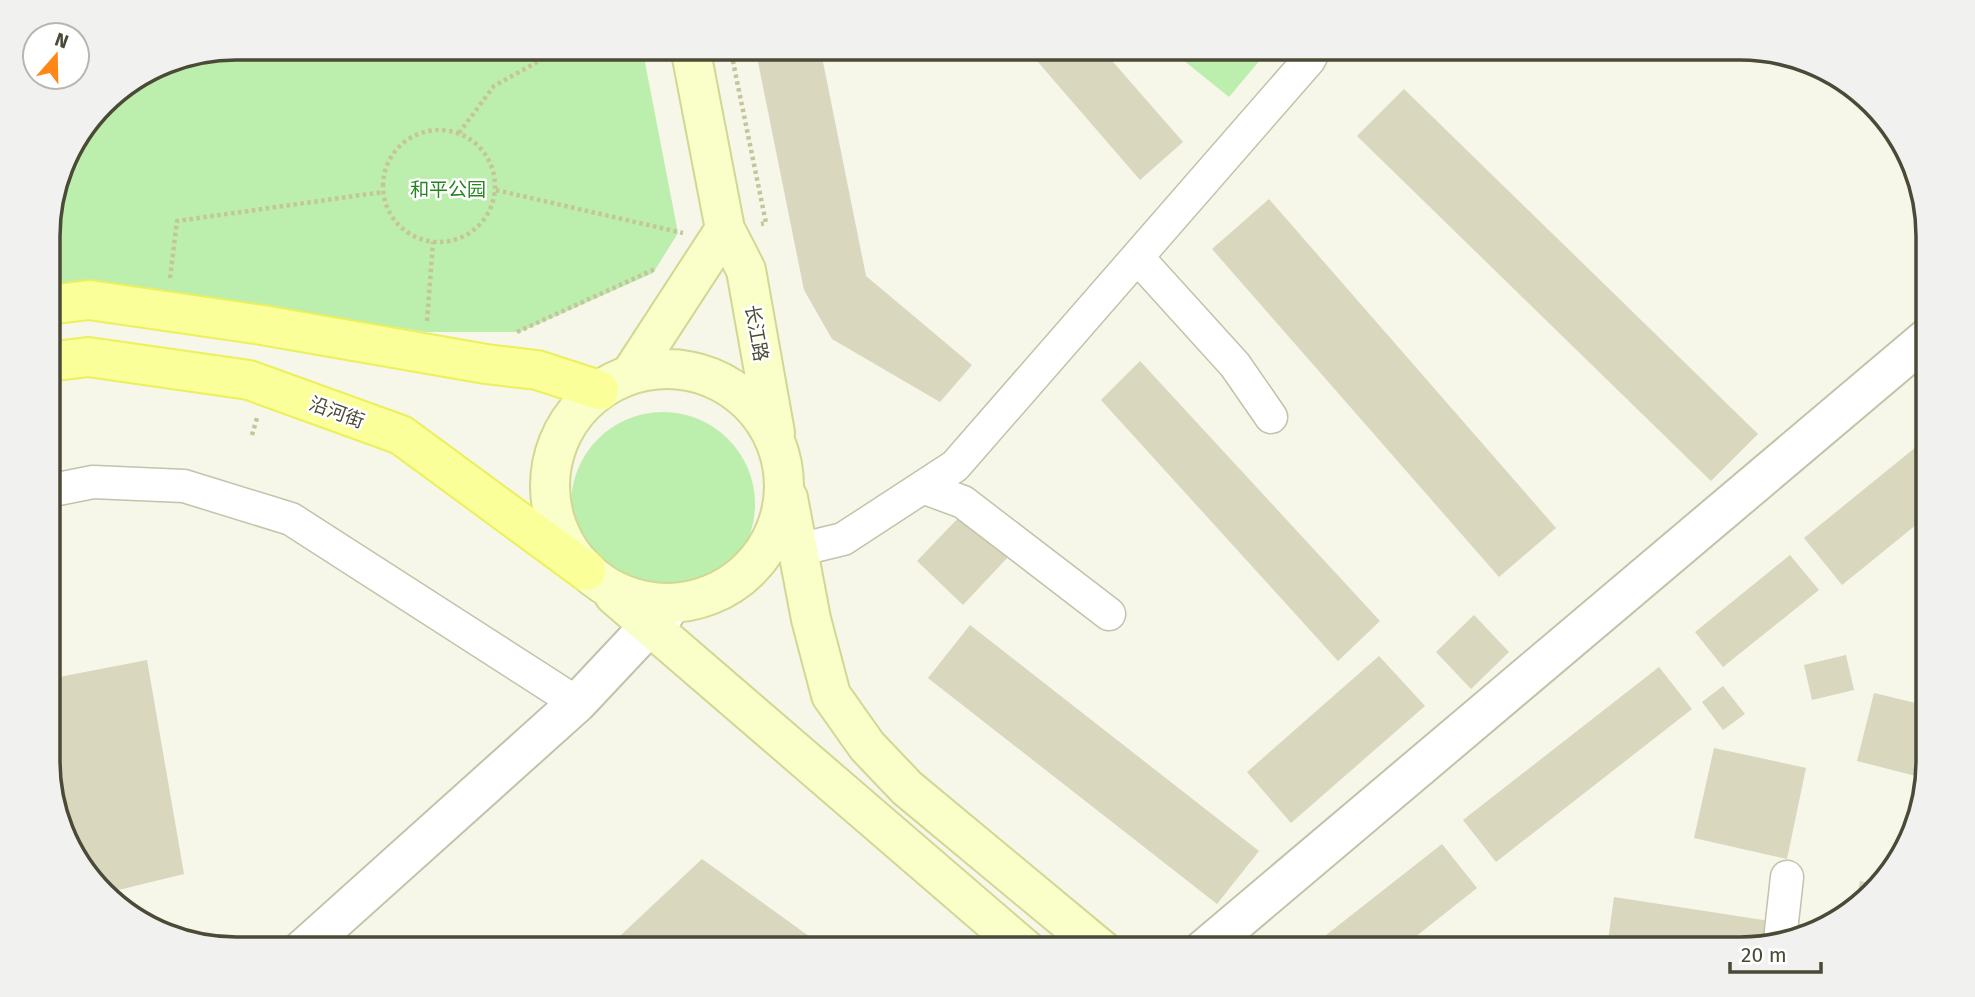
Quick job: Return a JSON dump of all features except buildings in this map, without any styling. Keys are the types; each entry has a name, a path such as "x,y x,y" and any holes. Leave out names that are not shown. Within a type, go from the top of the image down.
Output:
{"main road":[{"name":"长江路","path":"692,60 725,229 746,271 776,441"},
{"path":"725,229 615,382 568,423 554,455 549,489 559,534 570,554 586,571 658,621 1011,937"},
{"path":"60,304 89,300 273,327 486,365 615,382 669,369 707,376 725,384 755,408 776,441 811,620 831,695 867,746 907,788 1086,937"},
{"name":"沿河街","path":"60,360 88,357 249,380 401,435 586,571"},
{"path":"658,621 715,594 752,568 777,530 785,484"}],"street":[{"path":"798,550 842,540 956,466 1309,60"},
{"path":"1138,258 1235,365 1271,417"},
{"path":"1218,937 1916,347"},
{"path":"60,489 93,482 184,486 291,519 578,703"},
{"path":"925,488 963,502 1109,614"},
{"path":"317,937 578,703 658,621"},
{"path":"1781,932 1787,877"}],"path":[{"path":"459,132 494,86 541,60"},
{"path":"440,129 459,132 475,142 488,155 496,190 487,216 468,235 452,241 433,242 415,237 399,226 388,210 383,192 388,164 404,141 421,132 440,129"},
{"path":"496,190 678,233 672,243"},
{"path":"169,282 177,221 383,192"},
{"path":"426,332 433,242"},
{"path":"506,332 520,332 653,273 659,263"},
{"path":"251,435 266,386"}],"green space":[{"name":"和平公园","path":"645,60 678,233 653,273 520,332 426,332 289,311 60,290 60,224 65,190 83,147 103,119 119,103 147,83 168,73 212,61"},
{"path":"1183,60 1260,60 1229,97"},
{"path":"663,412 681,413 698,419 714,427 728,439 740,453 748,469 754,486 754,522 748,539 740,555 728,569 714,581 698,589 681,595 663,596 645,595 628,589 612,581 598,569 586,555 578,539 572,522 571,504 572,486 578,469 586,453 598,439 612,427 628,419 645,413"}]}
